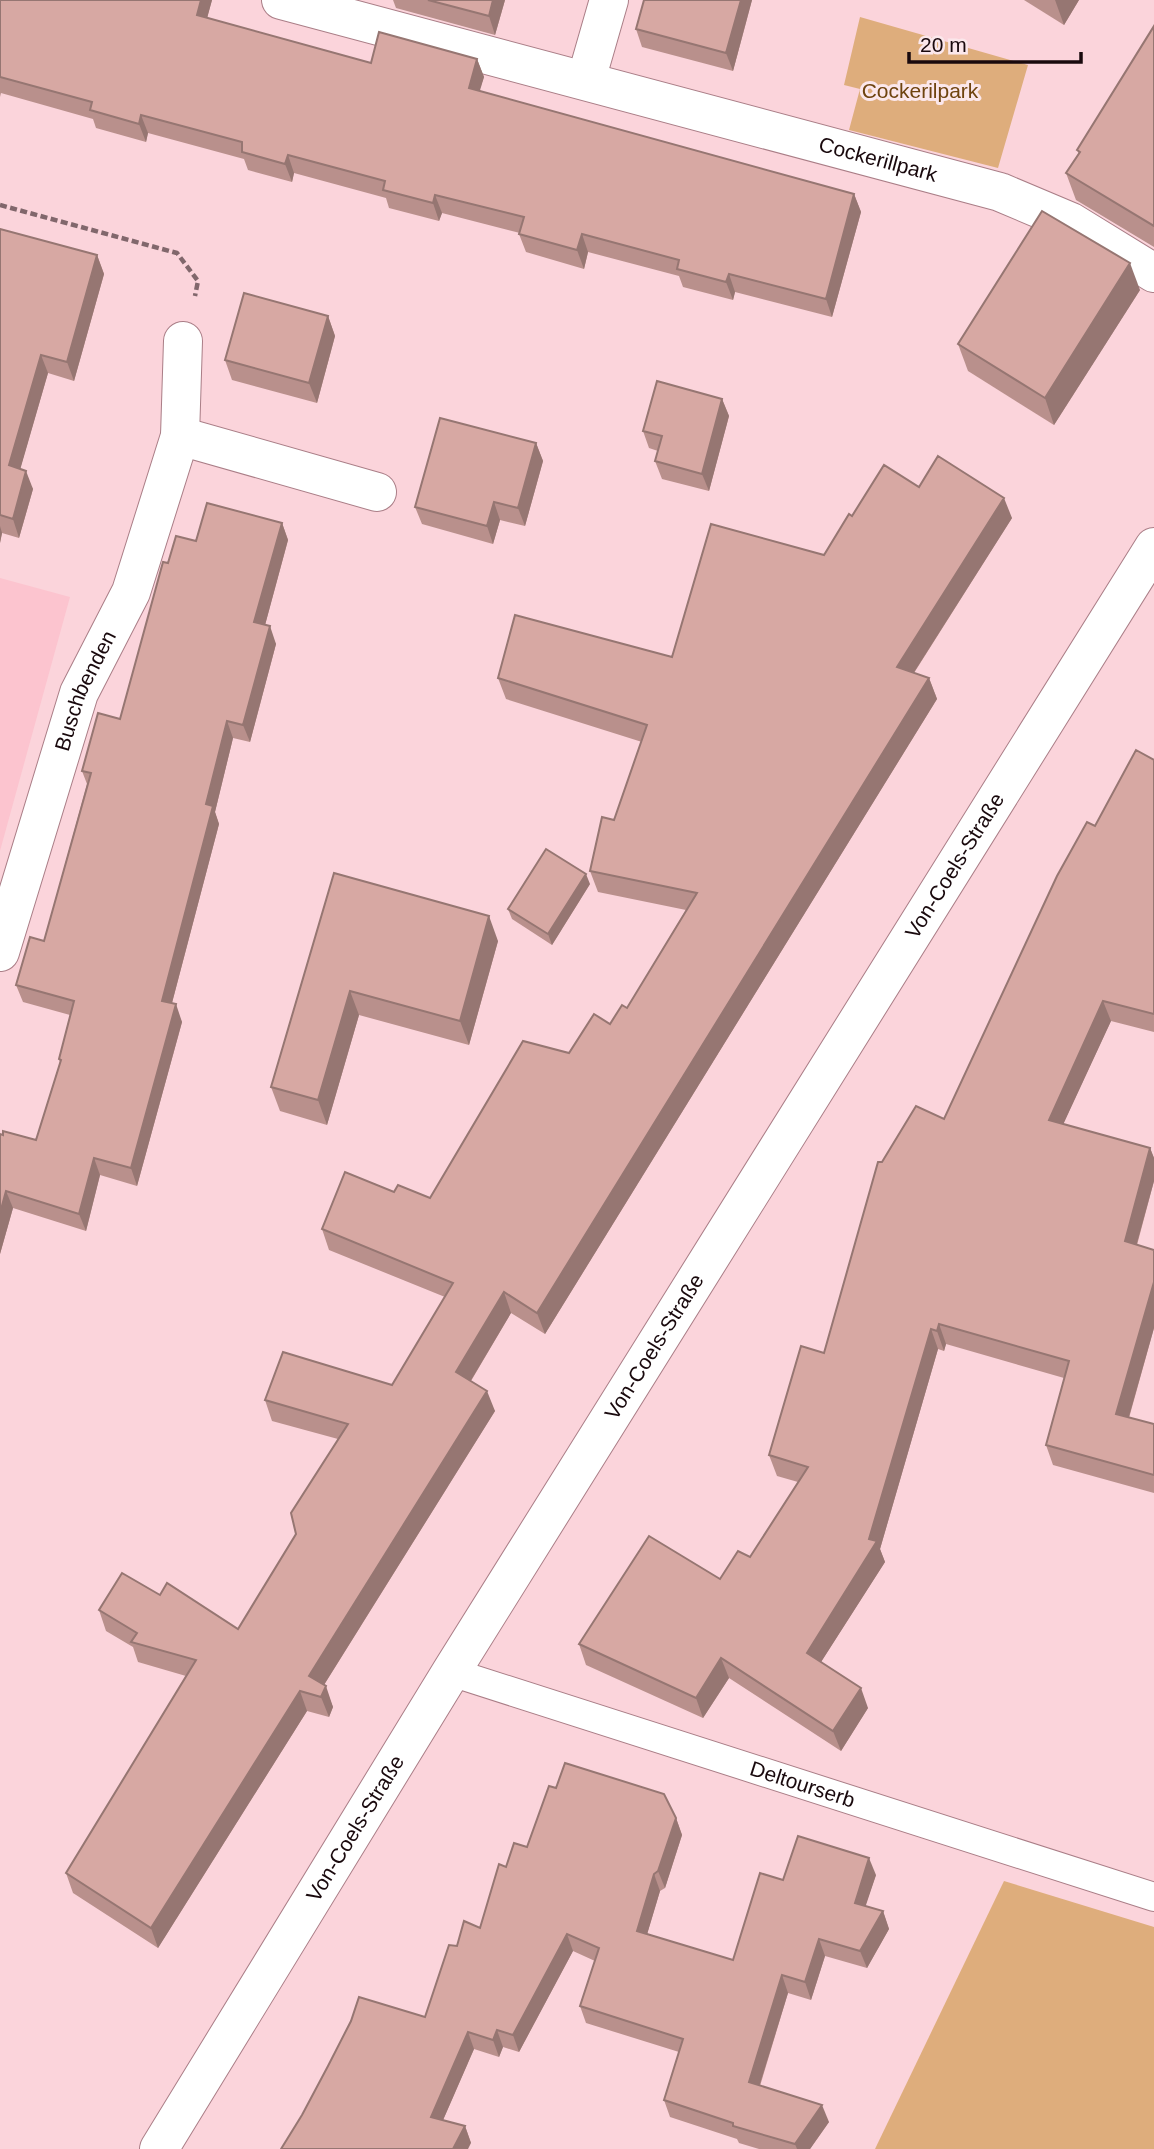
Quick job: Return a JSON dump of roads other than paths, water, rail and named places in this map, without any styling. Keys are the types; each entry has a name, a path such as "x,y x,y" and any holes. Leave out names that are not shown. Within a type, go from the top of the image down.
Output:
{"street":[{"name":"Cockerillpark","path":"281,0 344,8 586,80 1000,192 1071,222 1154,273"},
{"path":"586,80 609,0"},
{"name":"Buschbenden","path":"0,953 79,693 131,592 180,436 183,341"},
{"path":"180,436 377,492"},
{"name":"Von-Coels-Straße","path":"159,2149 451,1672 1154,547"}],"lane":[{"name":"Deltourserb","path":"451,1672 1154,1897"}],"park label":[{"name":"Cockerilpark","path":"920,91"}]}
